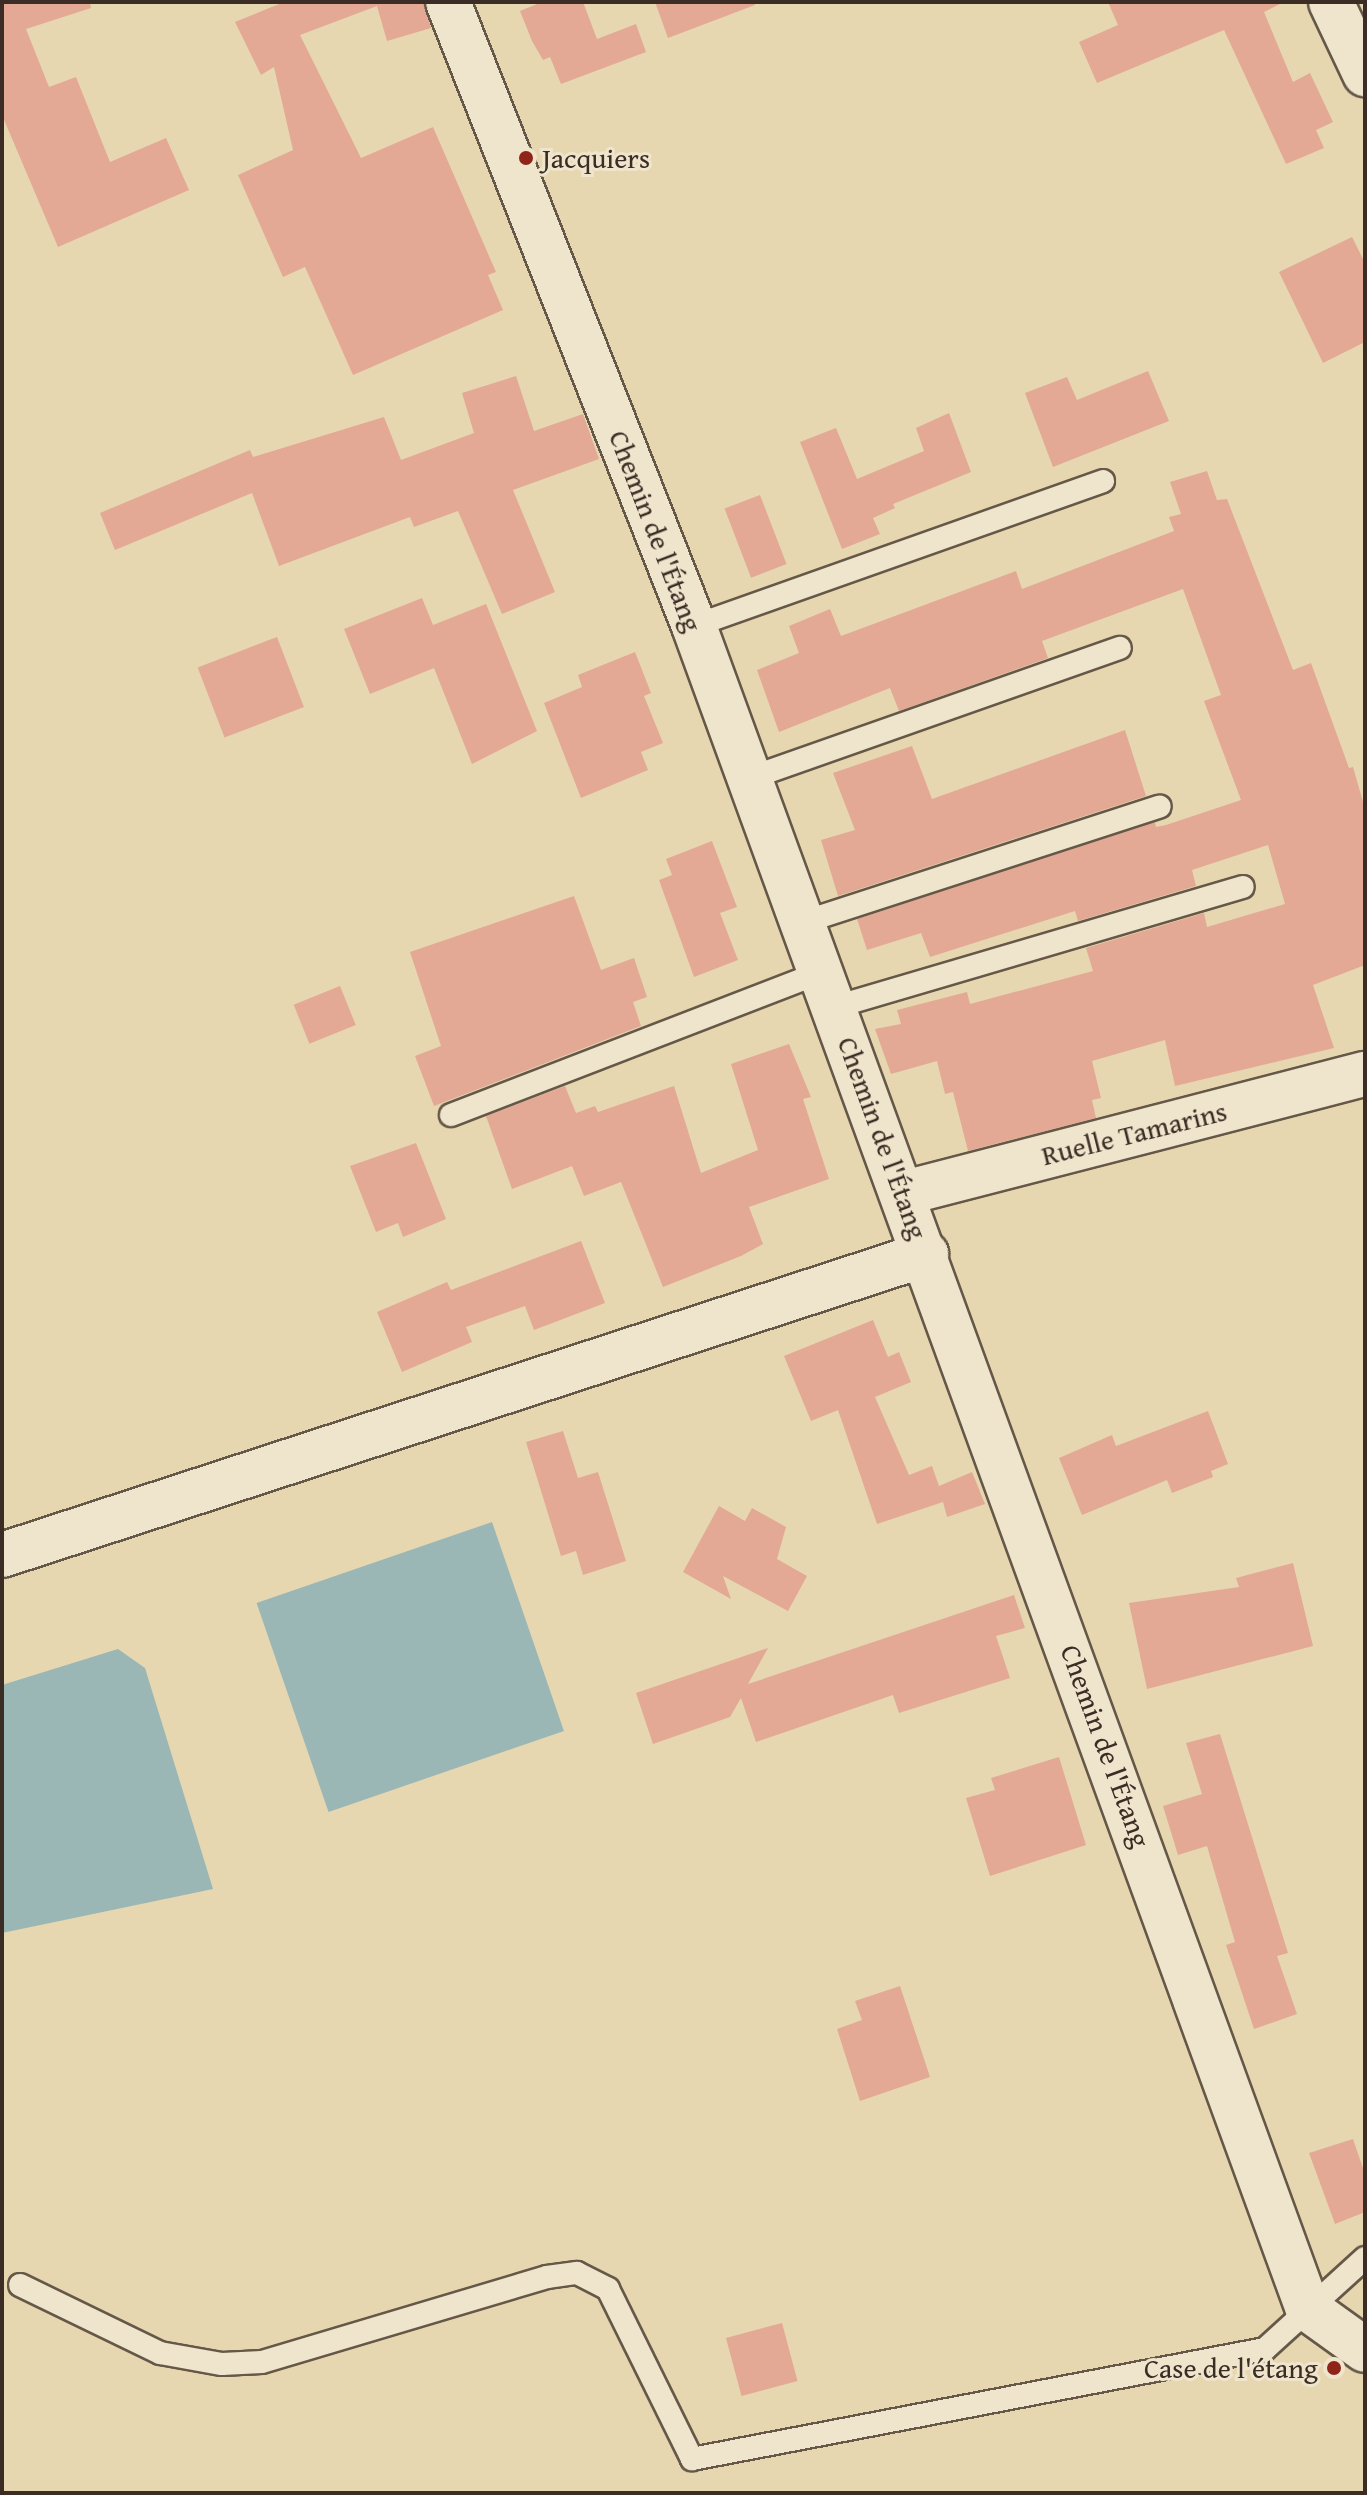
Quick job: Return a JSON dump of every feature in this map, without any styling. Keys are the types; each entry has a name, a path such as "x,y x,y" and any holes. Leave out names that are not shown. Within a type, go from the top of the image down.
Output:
{"street":[{"name":"Chemin de l'Étang","path":"448,2 694,626 1305,2295"},
{"path":"1331,2 1365,74"},
{"name":"Ruelle Tamarins","path":"904,1193 1365,1074"},
{"path":"2,1555 926,1254"},
{"path":"1305,2295 1365,2350"}],"lane":[{"path":"694,626 1103,481"},
{"path":"750,778 1120,648"},
{"path":"804,922 1160,806"},
{"path":"451,1115 828,990 1243,887"},
{"path":"20,2285 160,2353 222,2364 262,2362 547,2277 577,2273 608,2289 692,2459 1265,2349 1305,2295 1365,2258"}],"water":[{"path":"492,1522 564,1731 329,1812 257,1603"},
{"path":"118,1649 145,1668 213,1889 2,1933 2,1685"}],"building":[{"path":"2,2 90,2 91,8 26,29 49,87 76,77 110,162 166,138 189,190 58,247 2,115"},
{"path":"284,2 424,2 431,28 387,41 377,6 300,35 361,158 433,127 496,272 488,275 503,310 353,375 305,267 283,277 238,175 293,150 274,67 261,75 235,22"},
{"path":"542,2 583,2 597,39 636,24 646,52 561,84 550,57 543,60 532,41 520,11"},
{"path":"655,2 754,2 755,5 668,38"},
{"path":"1108,2 1284,2 1264,12 1293,82 1310,73 1333,122 1316,130 1324,148 1286,164 1224,30 1097,83 1079,42 1118,25"},
{"path":"1352,237 1365,263 1365,342 1323,363 1279,272"},
{"path":"1148,371 1169,421 1053,467 1025,393 1067,377 1077,400"},
{"path":"516,376 534,431 583,414 599,459 513,490 555,592 502,614 458,511 414,527 410,517 279,566 252,493 115,550 100,513 250,450 253,457 384,417 401,460 474,433 462,393"},
{"path":"949,413 971,472 893,504 895,508 873,518 880,534 842,549 800,442 836,428 857,479 924,451 916,428"},
{"path":"1207,471 1217,500 1227,499 1293,670 1311,663 1349,768 1353,767 1365,809 1365,965 1313,985 1334,1048 1175,1086 1165,1040 1092,1061 1101,1098 1092,1100 1096,1118 968,1151 953,1092 945,1094 937,1061 891,1074 875,1029 901,1024 897,1010 967,992 970,1004 1093,971 1086,948 1204,913 1207,927 1285,904 1268,845 1192,870 1196,886 1078,921 1075,911 930,957 921,933 867,950 857,919 1155,822 1156,827 1166,825 1241,800 1204,701 1221,695 1183,589 1042,641 1048,658 899,711 890,688 779,732 757,670 799,653 789,626 830,609 841,636 1016,571 1022,589 1174,531 1169,517 1181,514 1170,482"},
{"path":"760,495 787,564 751,578 725,509"},
{"path":"422,598 433,625 486,604 537,731 472,764 434,668 370,694 344,629"},
{"path":"277,637 304,707 225,737 198,667"},
{"path":"635,652 651,693 644,696 663,743 641,752 648,770 581,798 544,703 582,687 578,675"},
{"path":"1125,730 1146,796 838,896 821,840 855,830 833,773 912,746 932,799"},
{"path":"712,841 737,907 720,913 738,960 694,977 659,880 672,875 666,859"},
{"path":"574,896 601,970 634,958 647,997 633,1002 641,1026 434,1106 415,1056 441,1046 410,952"},
{"path":"340,986 356,1025 309,1044 294,1005"},
{"path":"789,1044 811,1097 803,1099 829,1179 749,1207 763,1244 741,1256 663,1287 621,1182 584,1196 572,1166 512,1189 486,1116 565,1086 576,1113 595,1106 598,1112 674,1086 701,1173 758,1150 731,1064"},
{"path":"416,1143 446,1219 403,1237 398,1223 376,1232 350,1166"},
{"path":"581,1241 605,1303 534,1330 525,1306 466,1327 472,1342 402,1372 377,1312 447,1282 451,1290"},
{"path":"873,1320 888,1357 899,1352 911,1382 875,1397 909,1475 932,1466 939,1486 972,1472 985,1504 947,1517 943,1502 877,1524 838,1410 811,1421 784,1356"},
{"path":"1208,1411 1228,1464 1211,1471 1213,1477 1172,1493 1167,1480 1082,1515 1059,1458 1112,1435 1116,1446"},
{"path":"563,1431 578,1478 598,1472 626,1561 583,1575 576,1551 561,1556 526,1442"},
{"path":"719,1506 745,1521 752,1508 786,1527 777,1559 807,1576 788,1611 723,1576 731,1599 683,1572"},
{"path":"1293,1563 1313,1646 1147,1689 1129,1603 1239,1587 1236,1578"},
{"path":"1014,1595 1025,1628 996,1636 1010,1678 899,1713 893,1695 756,1742 741,1698 730,1717 653,1744 636,1693 768,1648 748,1684"},
{"path":"1220,1734 1288,1953 1277,1956 1297,2014 1254,2029 1226,1945 1235,1942 1207,1846 1178,1855 1163,1806 1202,1794 1186,1743"},
{"path":"1059,1757 1086,1845 990,1876 966,1798 995,1790 991,1778"},
{"path":"900,1986 930,2077 860,2101 837,2029 862,2020 855,2001"},
{"path":"1353,2139 1365,2174 1365,2212 1335,2224 1309,2153"},
{"path":"782,2323 798,2381 742,2396 726,2338"}],"place":[{"name":"Jacquiers","path":"526,158"},
{"name":"Case de l'étang","path":"1334,2368"}]}
